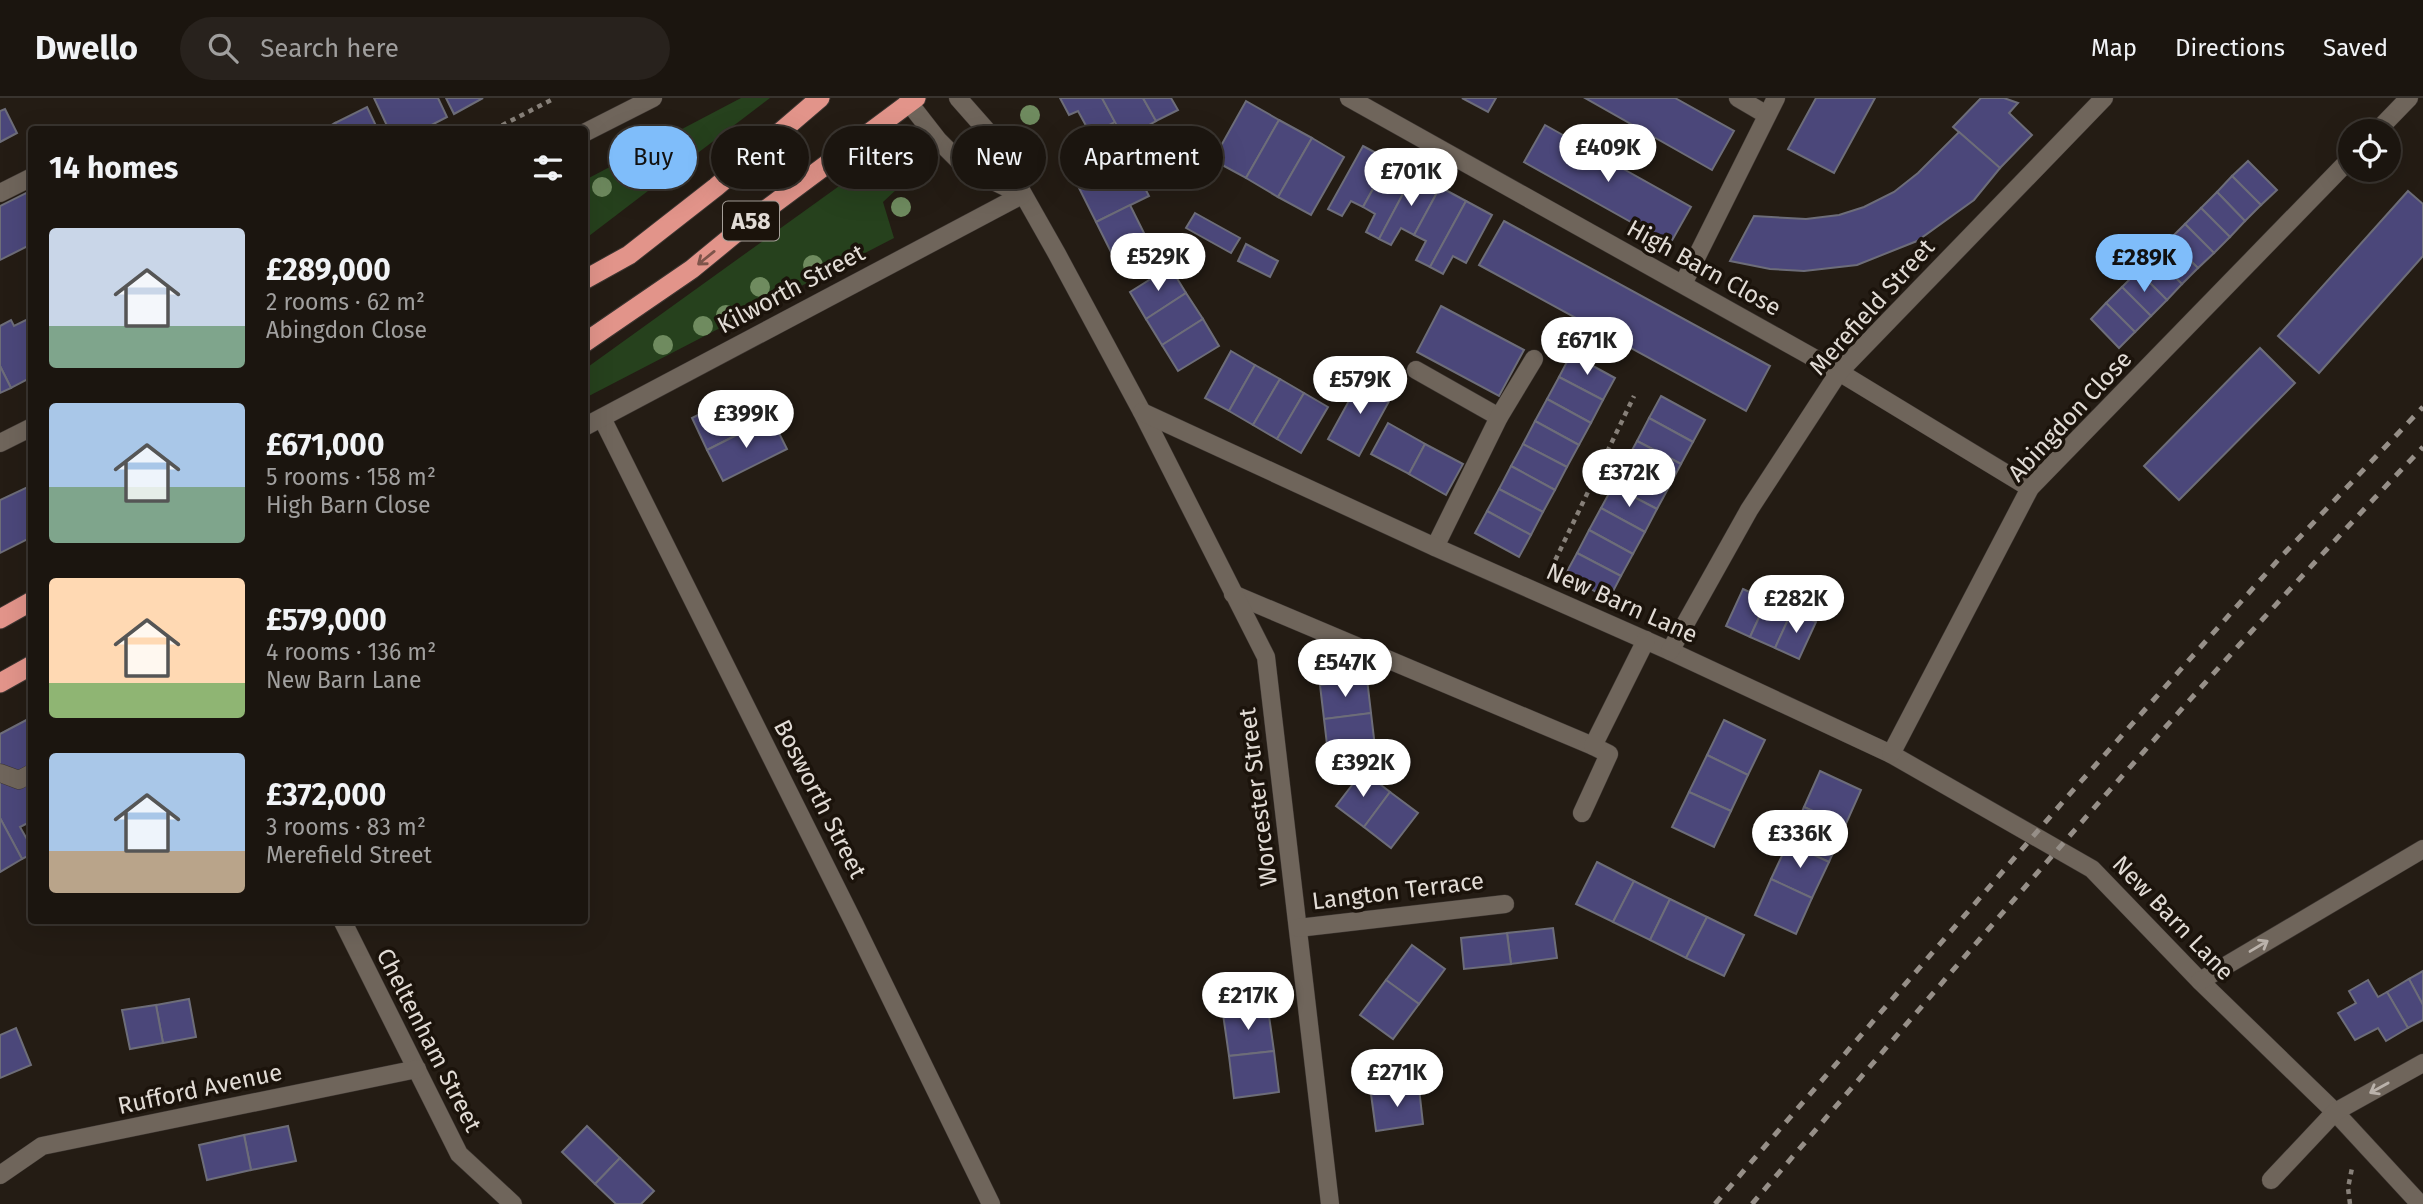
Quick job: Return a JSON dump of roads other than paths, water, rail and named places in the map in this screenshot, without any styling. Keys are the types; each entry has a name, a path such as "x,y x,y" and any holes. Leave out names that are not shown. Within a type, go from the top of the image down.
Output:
{"highway":[{"name":"A58","path":"588,279 629,255 716,187 820,98"},
{"name":"A58","path":"588,340 692,269 748,223 911,100"},
{"path":"0,619 28,603"},
{"path":"0,683 28,667"}],"street":[{"path":"588,132 653,98"},
{"path":"958,98 988,132 1142,412"},
{"name":"High Barn Close","path":"1349,98 1839,372 2030,488"},
{"path":"1738,98 1768,115"},
{"path":"1683,284 1776,98"},
{"name":"Merefield Street","path":"1670,651 1749,510 1839,372 2104,98"},
{"path":"2389,119 2409,98"},
{"path":"911,100 938,139 966,168 1022,195"},
{"name":"Abingdon Close","path":"1891,754 2030,488 2338,171"},
{"path":"0,193 28,179"},
{"name":"Kilworth Street","path":"588,425 1022,195"},
{"path":"1435,547 1499,417 1534,359"},
{"path":"1416,370 1499,417"},
{"name":"New Barn Lane","path":"1142,412 1891,754 2092,869 2200,981 2334,1112 2420,1204"},
{"name":"Worcester Street","path":"1142,412 1266,657 1330,1204"},
{"name":"Bosworth Street","path":"602,418 991,1204"},
{"path":"0,443 28,429"},
{"path":"1233,594 1609,754 1582,814"},
{"path":"1593,746 1646,640"},
{"path":"0,774 19,780 28,775"},
{"path":"2200,981 2423,849"},
{"name":"Langton Terrace","path":"1297,928 1505,904"},
{"name":"Cheltenham Street","path":"344,924 459,1154 497,1197 513,1204"},
{"path":"2271,1180 2334,1112 2423,1063"},
{"name":"Rufford Avenue","path":"0,1175 42,1146 417,1069"}],"railway":[{"path":"1715,1204 2068,796 2279,559 2423,407"},
{"path":"1752,1204 2166,726 2423,447"}]}
